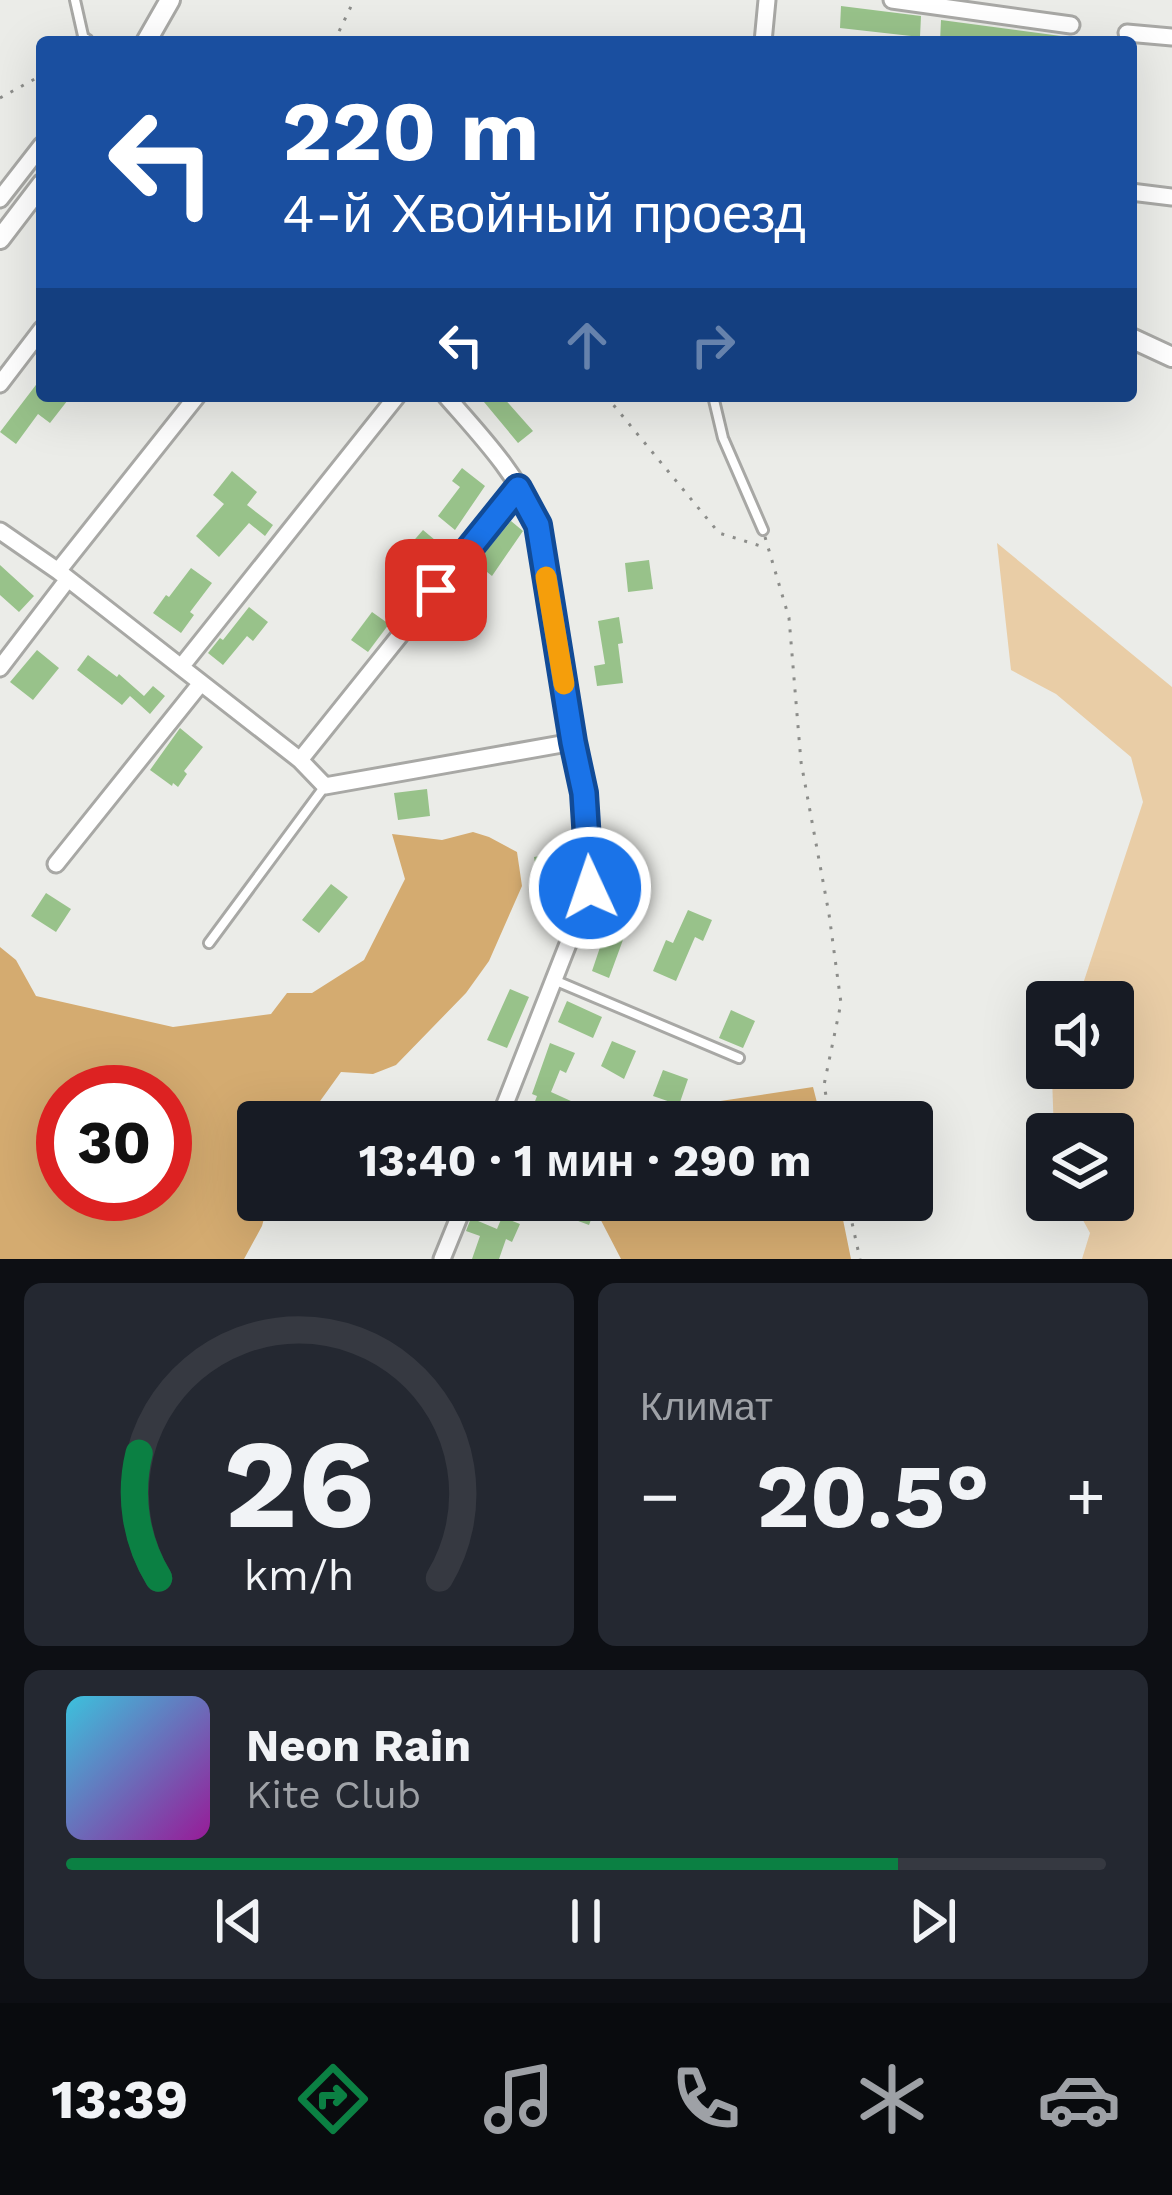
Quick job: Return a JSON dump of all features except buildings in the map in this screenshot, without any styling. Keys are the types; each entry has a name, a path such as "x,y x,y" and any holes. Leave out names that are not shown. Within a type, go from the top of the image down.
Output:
{"street":[{"path":"149,36 170,0"},
{"path":"764,36 767,0"},
{"path":"892,0 1071,25"},
{"path":"1127,33 1172,38"},
{"path":"3,192 36,152"},
{"path":"0,239 36,192"},
{"path":"1137,193 1172,197"},
{"path":"0,384 36,337"},
{"path":"1137,341 1172,356"},
{"path":"0,668 192,402"},
{"path":"181,667 392,402"},
{"path":"451,402 505,464 538,525 584,793 590,888 508,1101"},
{"path":"300,760 518,488"},
{"path":"0,531 300,760 326,786 573,742"},
{"path":"56,864 201,683"},
{"path":"442,1259 457,1221"}],"lane":[{"path":"76,0 83,36"},
{"path":"714,402 723,438 763,530"},
{"path":"209,943 326,786"},
{"path":"554,980 739,1058"}],"path":[{"path":"337,36 354,0"},
{"path":"0,98 36,78"},
{"path":"611,402 719,532 769,549"},
{"path":"763,530 789,618 801,763 841,1003 824,1085 827,1101"},
{"path":"852,1221 860,1259"}],"shaded area":[{"path":"997,543 1172,687 1172,1259 1082,1259 1090,1233 1083,1221 1134,1221 1134,1113 1053,1113 1052,1089 1134,1089 1134,981 1084,981 1143,802 1131,757 1056,694 1011,670"},
{"path":"473,832 489,837 517,852 522,886 489,961 466,993 396,1065 373,1074 341,1072 320,1101 237,1101 237,1221 263,1221 244,1259 0,1259 0,947 16,960 36,996 173,1027 271,1014 287,993 312,993 364,960 405,879 392,834 442,840"},
{"path":"813,1087 817,1101 720,1101"},
{"path":"601,1221 843,1221 851,1259 621,1259"}],"slow traffic":[{"path":"546,577 564,684"}],"route":[{"path":"436,590 518,488 538,525 584,793 590,888"}]}
